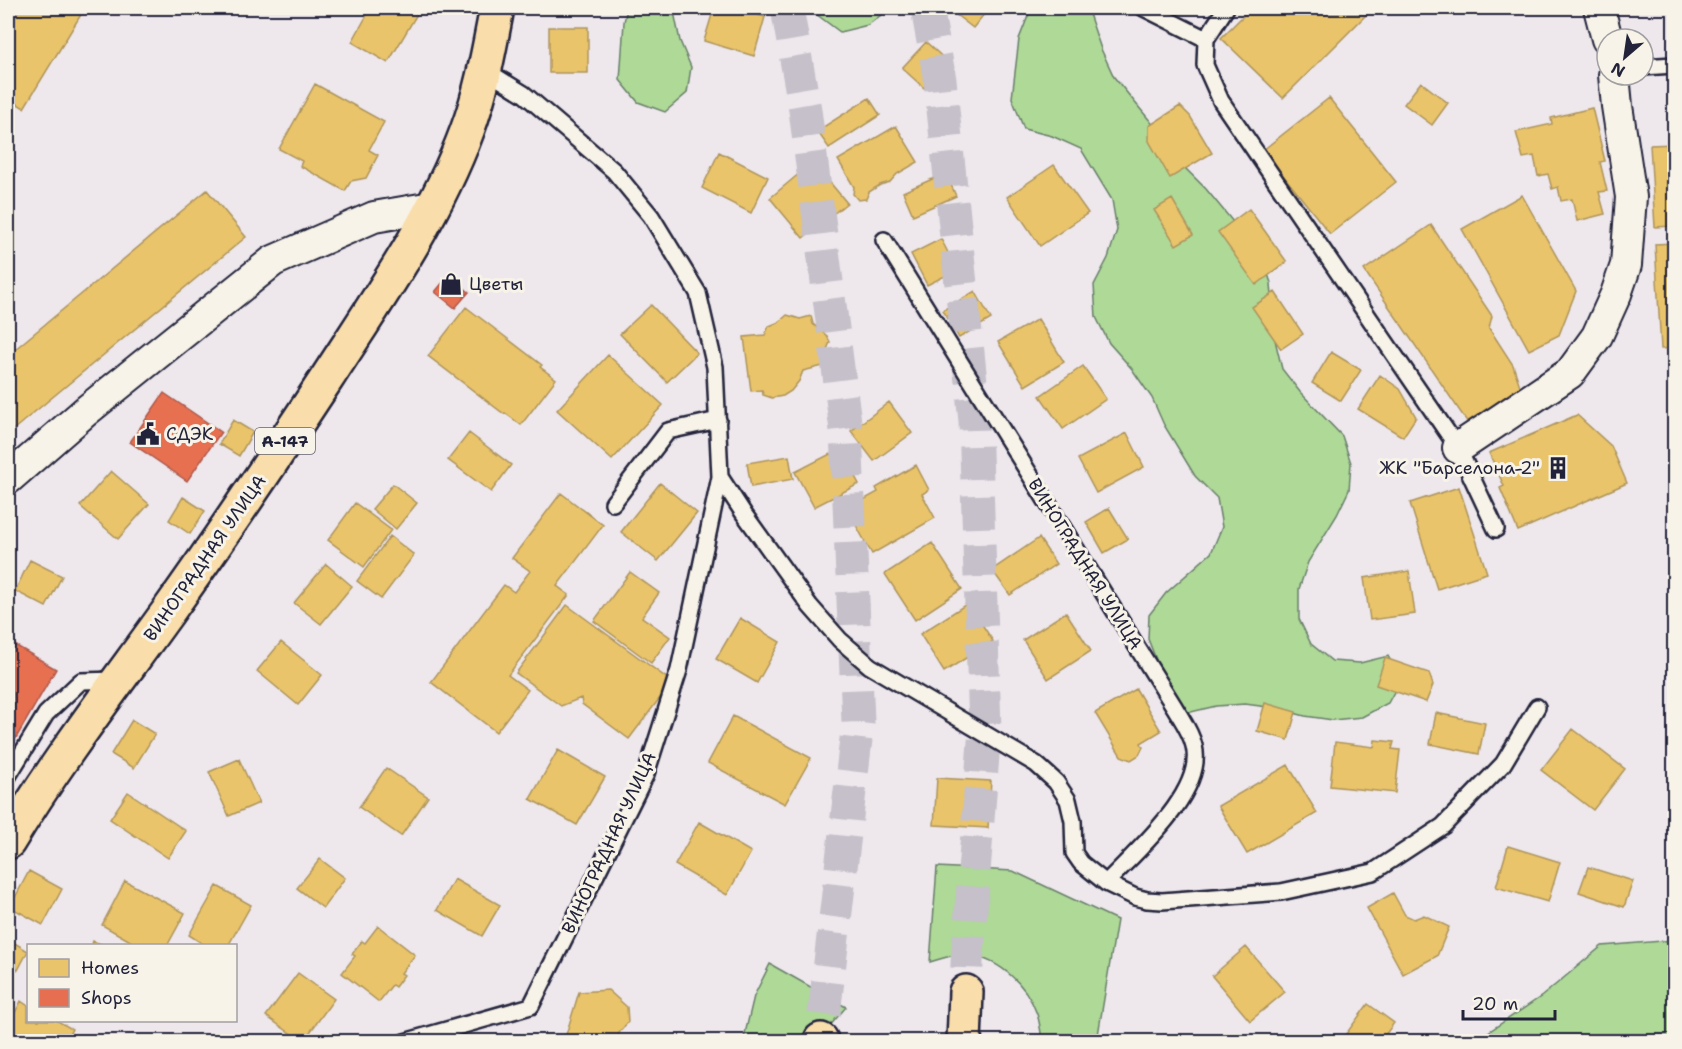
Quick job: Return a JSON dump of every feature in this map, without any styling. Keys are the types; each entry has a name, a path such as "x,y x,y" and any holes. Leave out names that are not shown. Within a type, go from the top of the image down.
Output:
{"main road":[{"name":"ВИНОГРАДНАЯ УЛИЦА","path":"8,842 58,763 256,486 391,279 432,207 467,131 485,70 497,8"},
{"path":"963,1041 966,992"}],"street":[{"path":"1599,8 1604,27"},
{"path":"1458,448 1570,372 1597,336 1616,294 1626,265 1630,197 1615,87"},
{"path":"8,479 86,411 273,261 374,217 432,207"}],"lane":[{"path":"1144,8 1206,39"},
{"path":"1226,8 1206,39 1205,65 1221,101 1458,448 1496,529"},
{"path":"1655,66 1674,65"},
{"name":"ВИНОГРАДНАЯ УЛИЦА","path":"404,1041 531,1006 646,774 679,670 720,477 715,367 698,293 651,216 614,171 524,94 485,70"},
{"name":"ВИНОГРАДНАЯ УЛИЦА","path":"884,240 1189,732 1194,747 1195,764 1189,784 1151,835 1106,883"},
{"path":"613,503 668,431 718,420"},
{"path":"720,477 810,606 840,640 870,666 1036,764 1056,782 1068,800 1073,821 1074,853 1081,863 1106,883 1135,897 1162,901 1281,892 1373,872 1443,826 1503,764 1537,707"},
{"path":"8,776 46,714 81,681 117,680"}],"green space":[{"path":"627,8 675,8 680,41 691,67 687,93 665,112 638,102 620,80"},
{"path":"808,8 890,8 868,25 840,32"},
{"path":"1029,8 1087,8 1101,49 1114,77 1186,169 1206,189 1262,257 1271,283 1275,340 1282,369 1300,392 1342,436 1351,463 1349,490 1337,515 1308,562 1299,589 1299,619 1311,644 1332,661 1360,663 1388,656 1401,679 1388,703 1362,717 1333,720 1245,704 1216,706 1187,713 1175,708 1148,639 1149,615 1166,593 1211,553 1222,527 1217,498 1195,476 1164,425 1152,398 1132,369 1109,343 1096,317 1094,285 1108,258 1117,230 1112,200 1081,149 1052,136 1024,129 1012,98 1019,39 1030,11"},
{"path":"937,867 1013,871 1117,920 1097,1041 1042,1041 1040,1024 1032,1003 1017,982 998,965 974,956 961,955 930,962"},
{"path":"1674,940 1674,1041 1475,1041 1542,996 1602,946"},
{"path":"770,964 846,1007 817,1041 743,1042 754,996"}],"building: Homes":[{"path":"8,8 85,8 24,108 8,98"},
{"path":"371,8 420,9 388,63 352,42"},
{"path":"714,8 735,8 765,17 754,56 704,41"},
{"path":"954,8 989,8 973,28 951,11"},
{"path":"1251,8 1373,8 1283,98 1221,38"},
{"path":"1504,8 1517,8 1507,13"},
{"path":"549,27 588,27 588,73 549,73"},
{"path":"926,42 948,62 924,88 902,68"},
{"path":"1421,82 1448,103 1432,125 1404,104"},
{"path":"315,84 384,122 369,150 378,155 366,178 351,181 345,191 300,166 302,161 279,149"},
{"path":"869,98 880,115 829,148 817,131"},
{"path":"1329,98 1396,182 1330,234 1263,150"},
{"path":"1180,106 1190,116 1212,153 1170,178 1149,141 1149,126"},
{"path":"1592,108 1605,161 1600,162 1607,191 1599,192 1605,214 1577,221 1572,199 1561,201 1558,187 1552,189 1548,174 1538,176 1534,156 1523,158 1516,132 1552,124 1551,118"},
{"path":"896,126 918,162 897,174 890,182 869,192 866,199 858,200 853,194 854,187 838,160"},
{"path":"1674,144 1674,226 1655,227 1650,145"},
{"path":"719,152 768,177 751,213 702,188"},
{"path":"813,162 847,203 803,238 770,198"},
{"path":"1054,165 1088,213 1040,246 1007,197"},
{"path":"946,173 956,196 913,215 903,192"},
{"path":"207,190 246,237 8,434 8,355"},
{"path":"1522,195 1576,291 1559,335 1529,350 1462,229"},
{"path":"1172,199 1193,235 1176,245 1154,210"},
{"path":"1249,209 1287,262 1256,285 1218,232"},
{"path":"1431,225 1492,316 1489,328 1513,365 1523,395 1474,432 1364,270"},
{"path":"941,239 957,270 927,285 911,254"},
{"path":"1674,243 1674,348 1661,349 1655,244"},
{"path":"975,291 991,319 959,338 943,310"},
{"path":"1275,292 1303,334 1281,349 1252,307"},
{"path":"651,305 697,353 667,382 620,334"},
{"path":"466,307 542,365 540,367 556,379 521,425 428,356"},
{"path":"787,315 800,319 811,316 813,324 827,336 830,342 824,357 827,365 803,371 791,391 783,396 772,398 763,395 762,390 751,391 744,337 765,335 769,326 779,322"},
{"path":"1038,319 1064,362 1025,386 998,342"},
{"path":"1331,352 1361,370 1341,401 1312,383"},
{"path":"608,355 663,405 612,460 557,410"},
{"path":"1083,366 1106,399 1063,429 1040,396"},
{"path":"1380,375 1400,389 1416,417 1403,437 1358,409"},
{"path":"889,402 912,433 874,461 851,431"},
{"name":"ЖК \"Барселона-2\"","path":"1577,415 1611,446 1627,483 1518,531 1500,488 1504,486 1489,453"},
{"path":"233,420 253,432 239,456 219,444"},
{"path":"469,433 511,465 491,492 448,460"},
{"path":"1127,433 1144,467 1096,493 1078,459"},
{"path":"840,449 859,484 814,507 795,472"},
{"path":"789,456 793,479 751,487 747,463"},
{"path":"916,465 929,490 922,494 935,518 872,554 847,509 878,492 876,488"},
{"path":"111,471 149,504 118,539 80,506"},
{"path":"660,483 697,513 658,561 621,532"},
{"path":"393,484 417,503 396,529 372,509"},
{"path":"1459,487 1487,573 1437,589 1410,503"},
{"path":"561,493 603,525 557,586 569,595 508,675 528,690 496,732 431,682 504,585 514,592 530,571 512,558"},
{"path":"183,497 205,511 190,534 169,520"},
{"path":"355,503 391,530 364,567 328,540"},
{"path":"1109,508 1128,539 1104,553 1086,522"},
{"path":"390,536 414,555 381,599 357,581"},
{"path":"1039,538 1056,564 1010,595 992,570"},
{"path":"932,543 962,589 915,620 885,574"},
{"path":"30,560 62,576 46,607 15,591"},
{"path":"326,564 352,586 321,624 294,603"},
{"path":"1409,571 1415,614 1370,620 1364,578"},
{"path":"630,572 659,593 642,617 670,637 651,663 594,621"},
{"path":"968,603 993,641 944,672 920,634"},
{"path":"567,605 672,682 629,739 582,704 581,698 561,706 516,673"},
{"path":"1066,612 1091,651 1048,679 1023,640"},
{"path":"740,618 780,642 757,683 716,659"},
{"path":"281,642 322,675 298,705 257,671"},
{"path":"1385,658 1429,673 1433,685 1426,702 1376,685"},
{"path":"1136,689 1161,731 1141,743 1143,747 1139,755 1131,760 1121,756 1095,713"},
{"path":"1265,703 1296,712 1288,740 1257,731"},
{"path":"1436,713 1485,723 1479,754 1430,744"},
{"path":"733,716 811,758 785,804 708,763"},
{"path":"132,720 155,734 134,768 111,754"},
{"path":"1573,729 1625,769 1593,810 1541,770"},
{"path":"1375,740 1394,742 1392,749 1400,750 1395,793 1330,786 1335,742 1374,747"},
{"path":"558,750 605,777 577,825 530,799"},
{"path":"239,759 259,803 229,816 209,772"},
{"path":"1288,765 1317,813 1247,854 1218,806"},
{"path":"386,768 428,797 401,836 359,807"},
{"path":"937,778 991,781 988,828 934,825"},
{"path":"128,792 186,831 168,858 110,819"},
{"path":"699,822 751,852 727,895 675,865"},
{"path":"1508,846 1560,862 1548,902 1496,887"},
{"path":"320,859 345,878 323,908 297,888"},
{"path":"1588,867 1633,881 1624,907 1579,892"},
{"path":"29,871 62,889 43,925 10,907"},
{"path":"454,879 500,905 482,936 437,910"},
{"path":"125,881 185,913 168,944 135,944 102,925"},
{"path":"217,886 251,905 229,944 203,944 189,935"},
{"path":"1393,893 1405,915 1414,919 1424,915 1449,927 1437,956 1403,974 1367,908"},
{"path":"378,926 415,955 401,973 404,975 395,987 392,985 379,1002 342,973 355,956 352,954 362,941 365,943"},
{"path":"8,939 27,950 27,953 18,970 8,965"},
{"path":"1246,947 1285,992 1250,1021 1212,976"},
{"path":"298,973 334,999 303,1042 266,1016"},
{"path":"608,990 627,1007 628,1022 619,1033 616,1042 577,1042 565,1038 579,992"},
{"path":"21,1001 27,1005 27,1022 60,1022 72,1029 65,1042 8,1042 8,1026"},
{"path":"1368,1004 1394,1023 1380,1042 1348,1042 1343,1038"}],"building: Shops":[{"name":"Цветы","path":"449,275 469,292 455,308 435,292"},
{"path":"164,393 221,432 187,481 130,442"},
{"path":"8,641 56,669 8,752"}],"tunnel":[{"path":"787,8 805,110 846,430 858,722 821,1040"},
{"path":"927,8 940,80 975,421 985,729 966,992"}],"place":[{"name":"Цветы","path":"451,284"},
{"name":"СДЭК","path":"148,434"},
{"name":"ЖК \"Барселона-2\"","path":"1558,468"}]}
